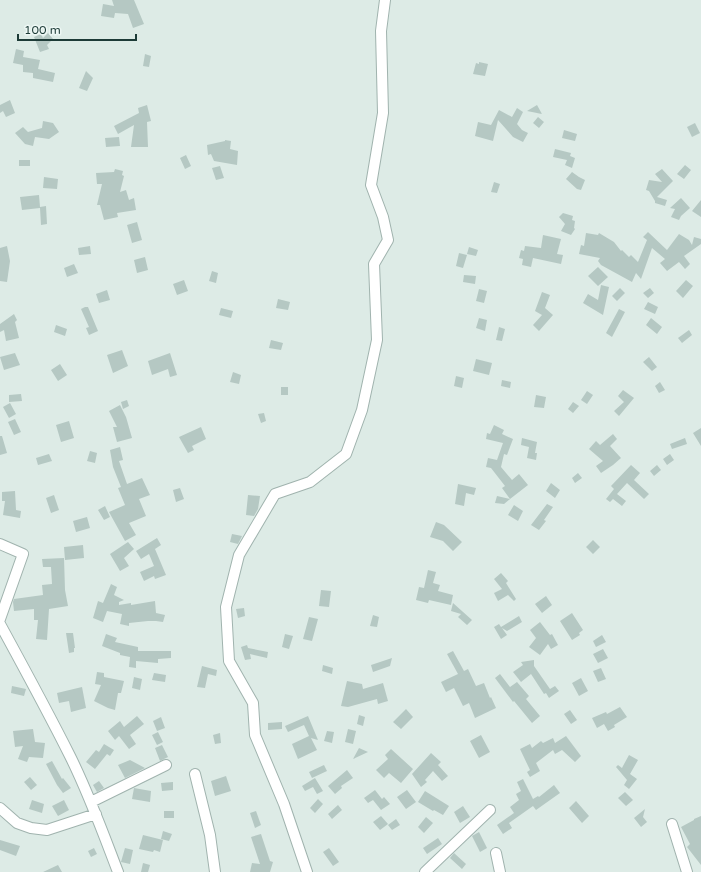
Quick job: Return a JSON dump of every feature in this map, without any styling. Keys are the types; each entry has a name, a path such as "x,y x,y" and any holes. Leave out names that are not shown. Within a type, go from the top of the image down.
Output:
{"street":[{"path":"307,872 284,804 255,735 253,703 230,661 226,607 239,555 275,494 310,482 346,454 362,410 377,340 374,264 388,240 383,217 371,185 383,113 381,31 385,0"},
{"path":"0,544 23,554 0,619"},
{"path":"0,624 70,756 96,814 118,872"},
{"path":"91,802 166,765"},
{"path":"195,774 210,835 215,872"},
{"path":"0,808 17,823 31,828 47,830 96,814"},
{"path":"425,872 490,810"},
{"path":"672,824 687,872"},
{"path":"496,853 500,872"}],"building":[{"path":"112,0 134,0 144,24 133,28 128,14 115,13 114,18 101,16 103,4 114,6"},
{"path":"48,33 53,39 47,45 49,49 40,52 34,37 41,34 43,38"},
{"path":"16,49 24,51 23,57 40,60 38,69 55,73 53,82 33,78 33,73 23,72 23,65 13,63"},
{"path":"145,54 151,56 149,67 143,66"},
{"path":"479,62 488,64 485,76 473,74 476,63 479,64"},
{"path":"86,71 93,78 87,91 79,88"},
{"path":"10,100 15,113 6,117 3,111 0,113 0,105"},
{"path":"147,105 151,121 147,122 148,147 131,147 134,125 118,134 114,126 139,113 138,108"},
{"path":"537,105 542,114 527,111"},
{"path":"517,108 523,112 517,124 522,130 528,133 523,142 513,137 498,120 493,141 475,136 478,122 491,125 499,110 512,117"},
{"path":"538,117 544,122 539,128 533,123"},
{"path":"43,121 53,123 59,132 49,139 35,137 33,146 25,144 15,133 23,127 28,132 42,128"},
{"path":"695,123 700,133 692,137 687,127"},
{"path":"564,130 577,134 575,141 562,138"},
{"path":"119,137 120,146 106,147 105,138"},
{"path":"225,140 231,141 230,149 238,151 237,165 214,161 211,154 208,155 207,145"},
{"path":"555,149 571,153 570,156 575,158 572,168 565,165 567,160 553,157"},
{"path":"186,155 191,166 185,169 180,158"},
{"path":"19,160 30,160 30,166 19,166"},
{"path":"685,165 691,170 684,179 677,174"},
{"path":"220,166 224,178 216,180 212,168"},
{"path":"115,169 123,171 122,175 124,176 120,192 126,190 129,200 134,198 136,210 117,213 118,217 104,220 100,205 97,205 102,184 97,184 96,173 114,172"},
{"path":"662,169 673,181 657,197 667,200 665,206 655,203 649,191 646,190 649,180 662,182 655,174"},
{"path":"572,172 585,180 581,190 577,189 566,179"},
{"path":"44,177 58,179 57,189 43,188"},
{"path":"494,182 500,184 497,193 491,192"},
{"path":"39,195 40,207 46,206 47,224 41,225 40,208 22,210 20,197"},
{"path":"681,198 690,208 681,216 679,220 671,217 675,209 670,208"},
{"path":"701,200 701,217 692,211"},
{"path":"563,213 573,216 572,220 575,221 575,229 571,235 561,231 565,224 559,217"},
{"path":"137,222 142,240 132,243 127,225"},
{"path":"648,232 667,250 679,234 689,240 692,245 694,237 701,239 701,244 684,256 690,264 685,269 679,262 667,271 660,263 665,259 652,248 641,279 636,273 632,282 601,265 598,261 600,258 579,254 581,245 584,246 586,233 598,235 599,233 614,242 621,251 622,250 629,257 631,255 638,262 647,240 643,237"},
{"path":"543,235 561,239 557,254 563,255 561,264 533,258 531,267 522,265 523,259 519,258 521,250 524,251 525,246 541,248"},
{"path":"7,246 10,261 7,282 0,281 0,248"},
{"path":"90,246 91,254 79,255 78,248"},
{"path":"469,247 478,250 476,256 467,254"},
{"path":"459,253 467,255 463,268 456,266"},
{"path":"145,257 148,270 137,273 134,260"},
{"path":"74,264 78,273 67,277 64,268"},
{"path":"598,267 608,277 598,286 588,276"},
{"path":"212,271 218,273 216,283 209,281"},
{"path":"464,275 476,276 475,284 463,282"},
{"path":"184,280 188,291 177,295 173,284"},
{"path":"686,280 693,286 683,298 676,291"},
{"path":"601,285 609,287 603,315 583,303 588,294 598,300"},
{"path":"620,288 625,293 617,301 612,296"},
{"path":"650,288 654,293 648,298 643,293"},
{"path":"479,289 487,291 484,303 476,301"},
{"path":"107,290 110,300 99,303 96,294"},
{"path":"542,292 550,295 545,308 553,315 539,331 533,325 542,315 535,311"},
{"path":"278,299 290,302 288,310 276,308"},
{"path":"648,302 658,307 655,314 644,309"},
{"path":"88,307 98,331 89,335 86,328 89,327 81,309"},
{"path":"221,308 233,311 231,318 219,315"},
{"path":"619,309 625,312 612,337 606,333"},
{"path":"14,314 17,320 15,322 19,338 6,341 4,330 0,332 0,324"},
{"path":"479,318 487,320 485,331 476,328"},
{"path":"651,318 662,327 657,334 646,325"},
{"path":"56,325 67,329 65,336 54,332"},
{"path":"499,327 505,329 502,341 496,340"},
{"path":"689,330 692,335 682,343 678,338"},
{"path":"271,340 283,343 281,350 269,348"},
{"path":"122,350 128,366 113,373 107,355"},
{"path":"15,353 20,365 4,370 0,357"},
{"path":"170,353 177,375 170,377 168,369 152,375 148,361"},
{"path":"649,357 657,367 652,371 643,362"},
{"path":"476,359 492,363 489,375 473,371"},
{"path":"60,364 67,375 58,381 51,370"},
{"path":"233,372 241,375 239,384 230,382"},
{"path":"456,376 464,378 462,388 454,386"},
{"path":"502,380 511,382 510,388 501,386"},
{"path":"660,382 665,390 659,393 655,386"},
{"path":"281,387 288,387 288,395 281,395"},
{"path":"623,390 634,398 619,416 614,411 624,402 618,396"},
{"path":"587,391 593,395 587,404 581,400"},
{"path":"21,394 22,401 9,402 9,395"},
{"path":"536,395 546,397 544,408 534,407"},
{"path":"127,400 129,406 123,409 121,402"},
{"path":"573,402 579,406 573,413 568,409"},
{"path":"10,403 16,414 9,418 3,407"},
{"path":"120,405 126,417 132,438 117,442 113,427 117,427 109,411"},
{"path":"264,413 266,421 261,423 258,414"},
{"path":"15,419 21,432 14,435 8,422"},
{"path":"69,421 74,438 61,442 56,425"},
{"path":"494,425 504,430 502,434 513,439 507,455 504,454 501,467 512,480 519,474 528,485 510,499 502,488 505,486 491,468 486,467 488,458 497,460 503,443 486,439 487,433 490,434"},
{"path":"201,427 206,439 192,446 194,450 188,453 179,437"},
{"path":"701,428 701,446 693,433"},
{"path":"613,434 617,439 610,446 621,458 601,473 596,466 603,461 589,449 596,441 600,445"},
{"path":"0,436 2,436 7,453 0,455"},
{"path":"522,438 537,442 535,453 537,453 536,460 527,458 529,447 521,445"},
{"path":"685,438 687,444 672,449 670,444"},
{"path":"120,447 123,460 119,461 127,484 142,478 150,495 139,499 146,516 129,523 136,535 125,541 109,512 125,505 118,488 121,487 113,467 110,450"},
{"path":"90,451 97,453 95,463 87,461"},
{"path":"49,454 52,461 38,465 36,458"},
{"path":"670,454 674,460 667,465 663,459"},
{"path":"631,465 640,473 634,480 649,494 644,499 627,483 617,494 626,501 622,506 613,499 610,502 606,499 614,489 611,486"},
{"path":"657,465 661,470 654,476 650,471"},
{"path":"578,473 582,478 575,483 572,478"},
{"path":"551,483 560,490 555,498 546,491"},
{"path":"458,484 476,488 474,495 466,493 464,506 455,504"},
{"path":"180,488 184,499 176,502 173,490"},
{"path":"15,491 16,510 21,511 20,518 3,515 5,501 2,501 2,492"},
{"path":"54,495 59,510 51,513 46,498"},
{"path":"248,495 260,496 258,509 254,516 246,515"},
{"path":"497,496 510,499 504,504 495,503"},
{"path":"547,504 553,507 544,520 546,521 539,530 531,525"},
{"path":"514,505 523,511 518,521 508,515"},
{"path":"105,506 110,517 104,520 98,510"},
{"path":"87,517 90,528 76,532 73,521"},
{"path":"436,522 444,525 462,542 453,551 443,541 430,537"},
{"path":"232,534 242,536 238,544 230,542"},
{"path":"157,538 161,545 155,549 166,575 155,579 154,576 144,581 140,572 154,566 149,554 141,559 136,551"},
{"path":"593,540 600,547 593,554 586,547"},
{"path":"128,542 134,549 124,558 129,566 120,571 110,554"},
{"path":"83,545 84,558 65,560 64,547"},
{"path":"64,558 65,590 68,606 49,609 47,640 36,639 38,620 34,620 34,609 14,611 14,599 43,595 42,585 52,584 51,567 43,567 42,559"},
{"path":"428,570 436,572 433,583 440,585 438,591 453,595 451,605 429,600 428,603 416,600 419,587 424,588"},
{"path":"501,573 508,581 506,583 516,599 514,601 508,595 498,601 494,593 502,589 494,579"},
{"path":"111,584 117,587 114,595 124,600 119,602 119,605 131,603 131,605 155,601 156,613 165,615 163,622 148,621 129,623 129,626 120,624 122,614 107,611 103,622 93,618 98,601 103,603"},
{"path":"321,590 331,591 329,607 319,606"},
{"path":"546,596 552,605 542,613 535,604"},
{"path":"453,603 472,620 467,625 458,617 461,614 451,611"},
{"path":"244,608 245,616 238,618 236,609"},
{"path":"572,613 583,630 579,633 580,635 572,640 560,621"},
{"path":"373,615 379,617 377,627 370,626"},
{"path":"519,616 522,622 507,631 502,628 507,635 501,639 494,627 499,624 501,627"},
{"path":"309,617 318,619 312,641 303,639"},
{"path":"540,622 550,635 552,634 558,645 551,649 548,644 540,655 529,647 536,638 530,630"},
{"path":"66,633 73,633 75,648 74,652 69,653"},
{"path":"106,634 117,638 115,642 138,647 138,651 171,651 171,658 158,659 158,663 136,661 136,668 129,667 130,657 120,655 120,653 102,646"},
{"path":"285,634 293,636 289,649 282,647"},
{"path":"602,635 606,642 596,647 593,641"},
{"path":"247,645 248,648 268,652 267,658 250,654 251,659 245,660 241,647"},
{"path":"603,649 608,658 598,663 593,654"},
{"path":"453,651 464,671 468,669 476,686 484,683 496,708 475,718 469,703 463,706 454,688 446,692 441,682 458,674 447,654"},
{"path":"392,658 390,666 373,672 371,665"},
{"path":"534,660 534,666 550,689 555,686 559,691 549,698 546,693 544,694 531,674 521,682 513,672 523,665 521,662"},
{"path":"323,665 333,668 332,674 322,671"},
{"path":"202,666 217,670 216,676 208,674 205,688 197,687"},
{"path":"601,668 606,679 598,682 593,671"},
{"path":"97,672 104,673 104,677 124,681 121,693 118,693 115,710 94,701 101,685 95,684"},
{"path":"154,673 166,675 165,682 152,680"},
{"path":"500,674 510,687 517,682 529,696 526,699 540,716 532,723 514,701 513,702 495,678"},
{"path":"134,677 142,679 140,690 132,688"},
{"path":"581,678 588,691 579,696 572,683"},
{"path":"347,681 362,684 363,689 383,683 388,701 378,704 377,699 348,707 341,706"},
{"path":"12,686 26,689 24,696 11,693"},
{"path":"82,687 86,708 71,712 69,701 59,703 57,693"},
{"path":"620,707 627,717 614,725 615,727 608,731 604,724 597,728 592,718 606,712 607,714"},
{"path":"406,709 413,717 401,729 393,722"},
{"path":"570,710 577,720 571,724 564,714"},
{"path":"359,715 365,717 363,726 357,724"},
{"path":"137,716 144,724 130,735 136,744 129,749 119,736 115,740 108,731 120,721 124,727"},
{"path":"308,716 318,740 311,738 317,750 298,759 292,744 309,736 304,725 288,732 285,726"},
{"path":"161,717 165,728 157,731 153,721"},
{"path":"282,722 282,729 268,730 268,723"},
{"path":"33,729 35,742 45,743 43,758 29,757 27,762 18,759 23,746 15,747 13,731"},
{"path":"348,729 356,731 353,744 345,742"},
{"path":"327,731 334,732 332,743 324,741"},
{"path":"158,732 163,742 157,745 152,735"},
{"path":"220,733 221,743 215,744 213,735"},
{"path":"481,735 490,752 479,758 470,741"},
{"path":"566,736 581,756 575,762 562,750 555,754 553,750 536,763 540,771 530,777 527,772 530,770 520,749 530,744 532,748 541,741 543,743 553,738 555,743"},
{"path":"104,744 114,750 110,756 107,754 95,769 86,762 96,750 99,752"},
{"path":"162,745 168,757 160,761 155,748"},
{"path":"359,748 368,752 353,759"},
{"path":"391,749 413,769 401,783 389,773 384,778 376,770 388,759 385,755"},
{"path":"431,753 441,762 438,765 448,776 442,781 433,771 425,780 427,782 421,787 412,774"},
{"path":"629,755 638,760 630,774 637,779 629,789 624,785 627,780 616,767 618,765 622,768"},
{"path":"130,760 145,768 125,778 118,765"},
{"path":"52,761 62,779 63,778 71,788 63,793 46,764"},
{"path":"324,765 327,771 312,778 309,772"},
{"path":"347,770 353,778 341,786 342,788 335,794 328,786"},
{"path":"226,776 231,791 215,796 211,781"},
{"path":"30,777 37,785 31,790 24,782"},
{"path":"315,778 323,791 317,794 313,787 305,791 302,786"},
{"path":"523,779 533,799 538,796 539,797 554,785 560,793 536,810 533,806 509,823 512,828 503,834 497,825 514,813 510,807 519,800 516,794 521,791 517,782"},
{"path":"99,781 104,788 97,792 93,785"},
{"path":"173,782 173,790 162,791 161,783"},
{"path":"134,788 151,791 150,802 132,799"},
{"path":"375,790 382,799 384,797 390,804 381,810 373,800 368,803 364,798"},
{"path":"407,790 416,802 406,809 397,797"},
{"path":"425,791 449,806 443,815 418,802"},
{"path":"625,792 633,800 626,806 618,798"},
{"path":"318,799 323,804 315,813 310,808"},
{"path":"32,800 44,804 42,813 29,809"},
{"path":"64,800 69,810 58,816 52,806"},
{"path":"576,801 589,816 582,823 569,808"},
{"path":"338,805 342,810 332,819 328,814"},
{"path":"463,806 470,817 460,823 454,812"},
{"path":"645,809 643,817 647,822 641,827 634,818"},
{"path":"164,811 174,811 174,818 164,818"},
{"path":"256,811 261,825 255,828 250,813"},
{"path":"381,816 388,824 380,830 373,822"},
{"path":"701,816 701,865 687,847 690,844 681,827"},
{"path":"426,817 433,823 424,833 418,827"},
{"path":"396,819 400,825 392,830 388,825"},
{"path":"163,831 172,834 169,841 161,839"},
{"path":"479,832 487,848 480,852 472,836"},
{"path":"261,834 270,861 273,862 270,872 250,872 252,863 260,864 251,837"},
{"path":"143,835 163,840 160,852 139,849"},
{"path":"438,838 442,844 427,854 423,848"},
{"path":"0,840 20,846 16,856 0,850"},
{"path":"94,848 97,854 91,857 88,851"},
{"path":"125,848 133,850 130,864 121,862"},
{"path":"329,848 339,862 333,866 323,852"},
{"path":"454,853 466,864 462,869 450,858"},
{"path":"143,863 150,865 148,872 141,872"},
{"path":"58,865 62,872 43,872"}]}
